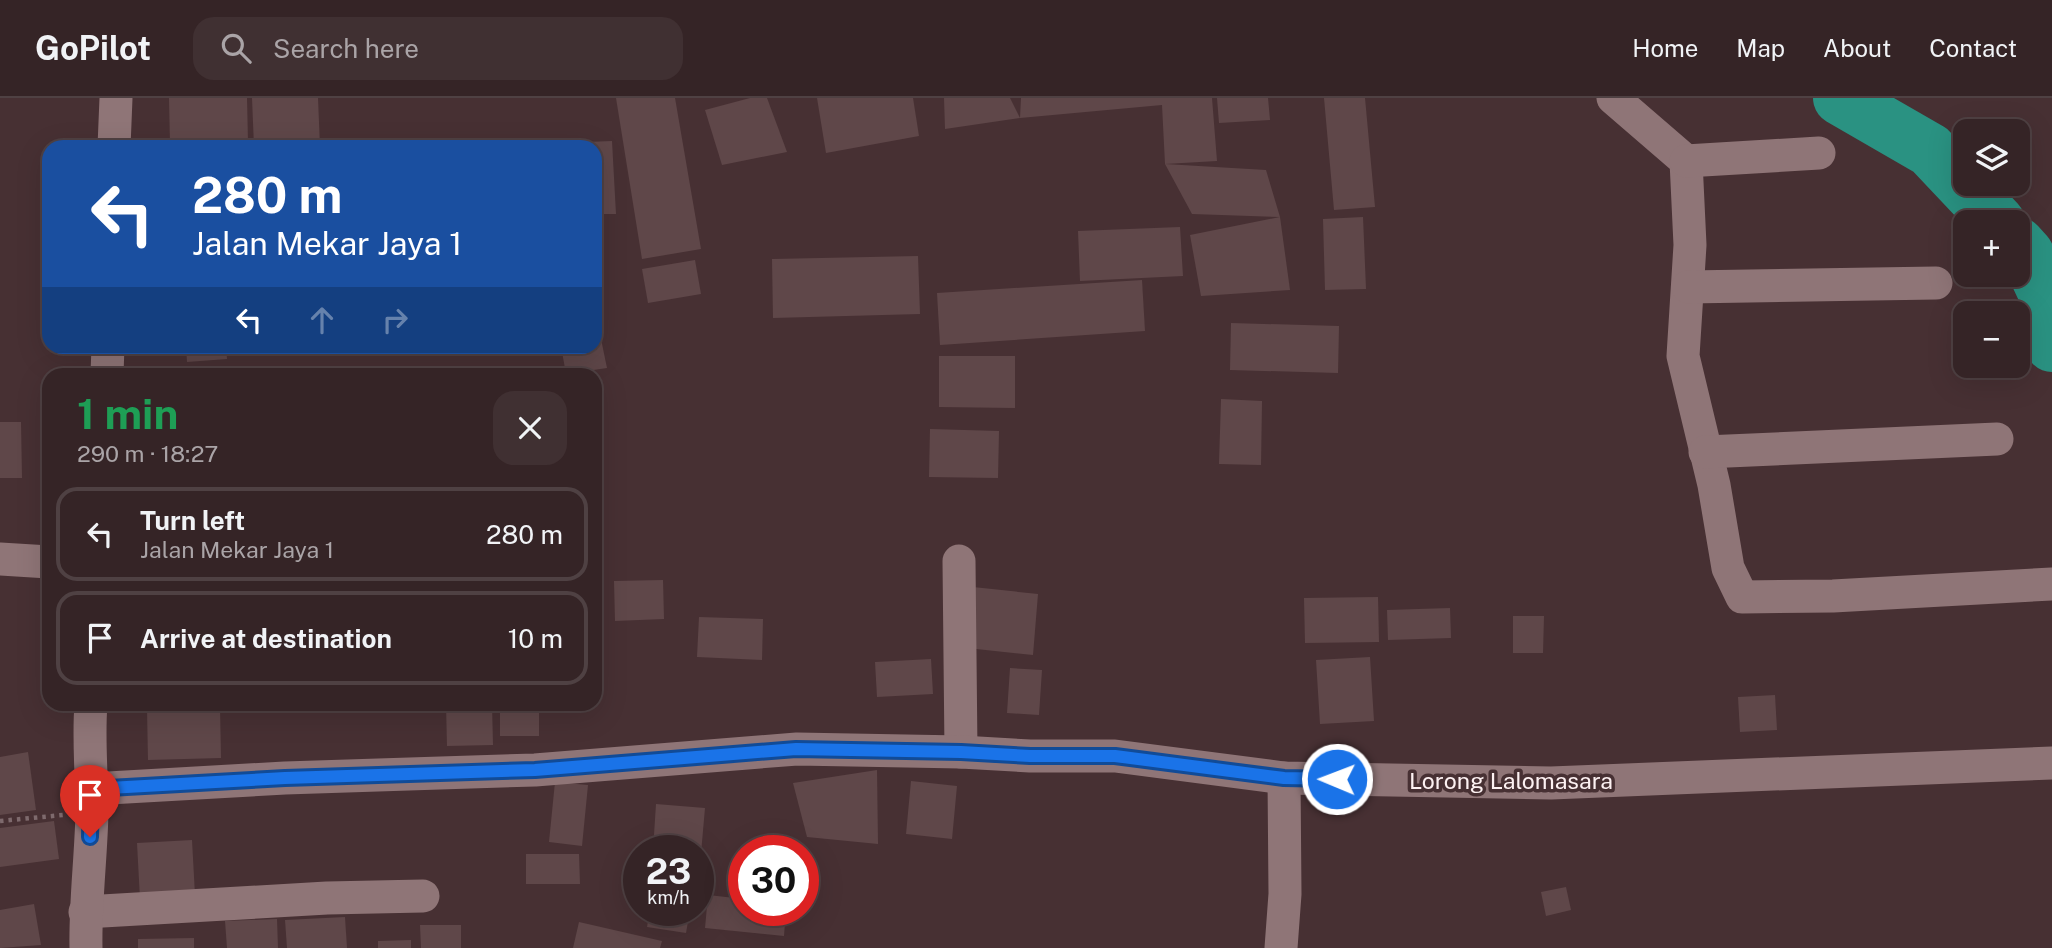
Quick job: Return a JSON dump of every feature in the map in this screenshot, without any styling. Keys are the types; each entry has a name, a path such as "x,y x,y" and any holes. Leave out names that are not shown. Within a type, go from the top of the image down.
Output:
{"street":[{"path":"114,140 116,98"},
{"path":"1613,98 1686,161 1819,153"},
{"path":"1686,161 1690,245 1683,356 1714,485 1728,568 1742,597 1833,596 2052,584"},
{"path":"1688,287 1936,283"},
{"path":"1705,452 1997,439"},
{"path":"0,559 42,562"},
{"path":"959,561 961,752"},
{"path":"86,948 85,912 91,800 90,711"},
{"name":"Lorong Lalomasara","path":"91,800 285,778 535,770 796,749 1115,756 1284,778 1551,783 2052,763"},
{"path":"1281,948 1285,894 1284,778"},
{"path":"85,912 327,898 423,896"}],"path":[{"path":"0,821 91,800"}],"building":[{"path":"169,98 247,98 248,140 170,140"},
{"path":"252,98 318,98 320,140 254,140"},
{"path":"616,98 675,98 701,249 642,259"},
{"path":"750,98 767,98 787,152 722,165 705,110"},
{"path":"817,98 913,98 919,136 826,153"},
{"path":"944,98 1010,98 1020,118 945,129"},
{"path":"1021,98 1212,98 1217,161 1165,164 1162,105 1020,118"},
{"path":"1217,98 1268,98 1270,120 1219,123"},
{"path":"1324,98 1365,98 1375,207 1334,210"},
{"path":"602,141 612,141 616,214 602,214"},
{"path":"1165,164 1266,170 1280,217 1192,214"},
{"path":"1280,217 1290,290 1201,296 1190,235"},
{"path":"1363,217 1366,289 1325,290 1323,219"},
{"path":"1180,227 1183,276 1080,281 1078,231"},
{"path":"918,256 920,314 773,318 772,259"},
{"path":"695,260 701,294 648,303 642,269"},
{"path":"1142,280 1145,331 940,345 937,293"},
{"path":"1231,323 1339,326 1338,373 1230,370"},
{"path":"602,344 607,368 565,368 562,354 602,354"},
{"path":"186,354 227,354 227,359 187,362"},
{"path":"939,356 1015,356 1015,408 939,407"},
{"path":"1221,399 1262,401 1261,465 1219,464"},
{"path":"0,422 21,422 22,478 0,478"},
{"path":"930,429 999,431 998,478 929,477"},
{"path":"663,580 664,619 615,621 614,581"},
{"path":"973,587 1038,594 1033,655 967,648"},
{"path":"1378,597 1379,642 1305,643 1304,598"},
{"path":"1450,608 1451,638 1388,640 1387,610"},
{"path":"1513,616 1544,616 1543,653 1513,653"},
{"path":"699,617 763,619 762,660 697,657"},
{"path":"1370,657 1374,721 1320,724 1316,660"},
{"path":"931,659 933,694 877,697 875,662"},
{"path":"1010,668 1042,670 1039,715 1007,713"},
{"path":"1775,695 1777,730 1740,732 1738,697"},
{"path":"147,711 220,711 221,758 148,760"},
{"path":"446,711 492,711 493,745 447,746"},
{"path":"500,711 539,711 539,736 500,736"},
{"path":"28,752 36,810 0,815 0,757"},
{"path":"877,770 878,844 806,835 793,783"},
{"path":"911,781 957,786 952,839 906,834"},
{"path":"555,782 588,785 582,846 549,842"},
{"path":"656,804 705,808 703,835 654,835"},
{"path":"54,821 59,859 0,867 0,828"},
{"path":"192,840 195,895 140,899 137,843"},
{"path":"526,854 579,854 580,884 526,884"},
{"path":"1566,887 1571,910 1546,916 1541,892"},
{"path":"714,896 728,897 728,926 785,926 784,936 705,928 714,926"},
{"path":"34,904 41,945 0,948 0,910"},
{"path":"345,917 347,948 287,948 285,920"},
{"path":"277,919 278,948 227,948 225,921"},
{"path":"579,922 662,941 660,948 573,948"},
{"path":"420,925 461,925 461,948 421,948"},
{"path":"647,926 687,926 686,933"},
{"path":"194,938 194,948 138,948 138,939"},
{"path":"411,940 411,948 378,948 378,941"}],"waterway":[{"path":"1840,98 1930,150 1987,210"},
{"path":"2030,260 2051,306 2052,345"}],"route":[{"path":"90,837 91,789 285,778 535,770 796,749 1115,756 1284,778 1337,779"}]}
